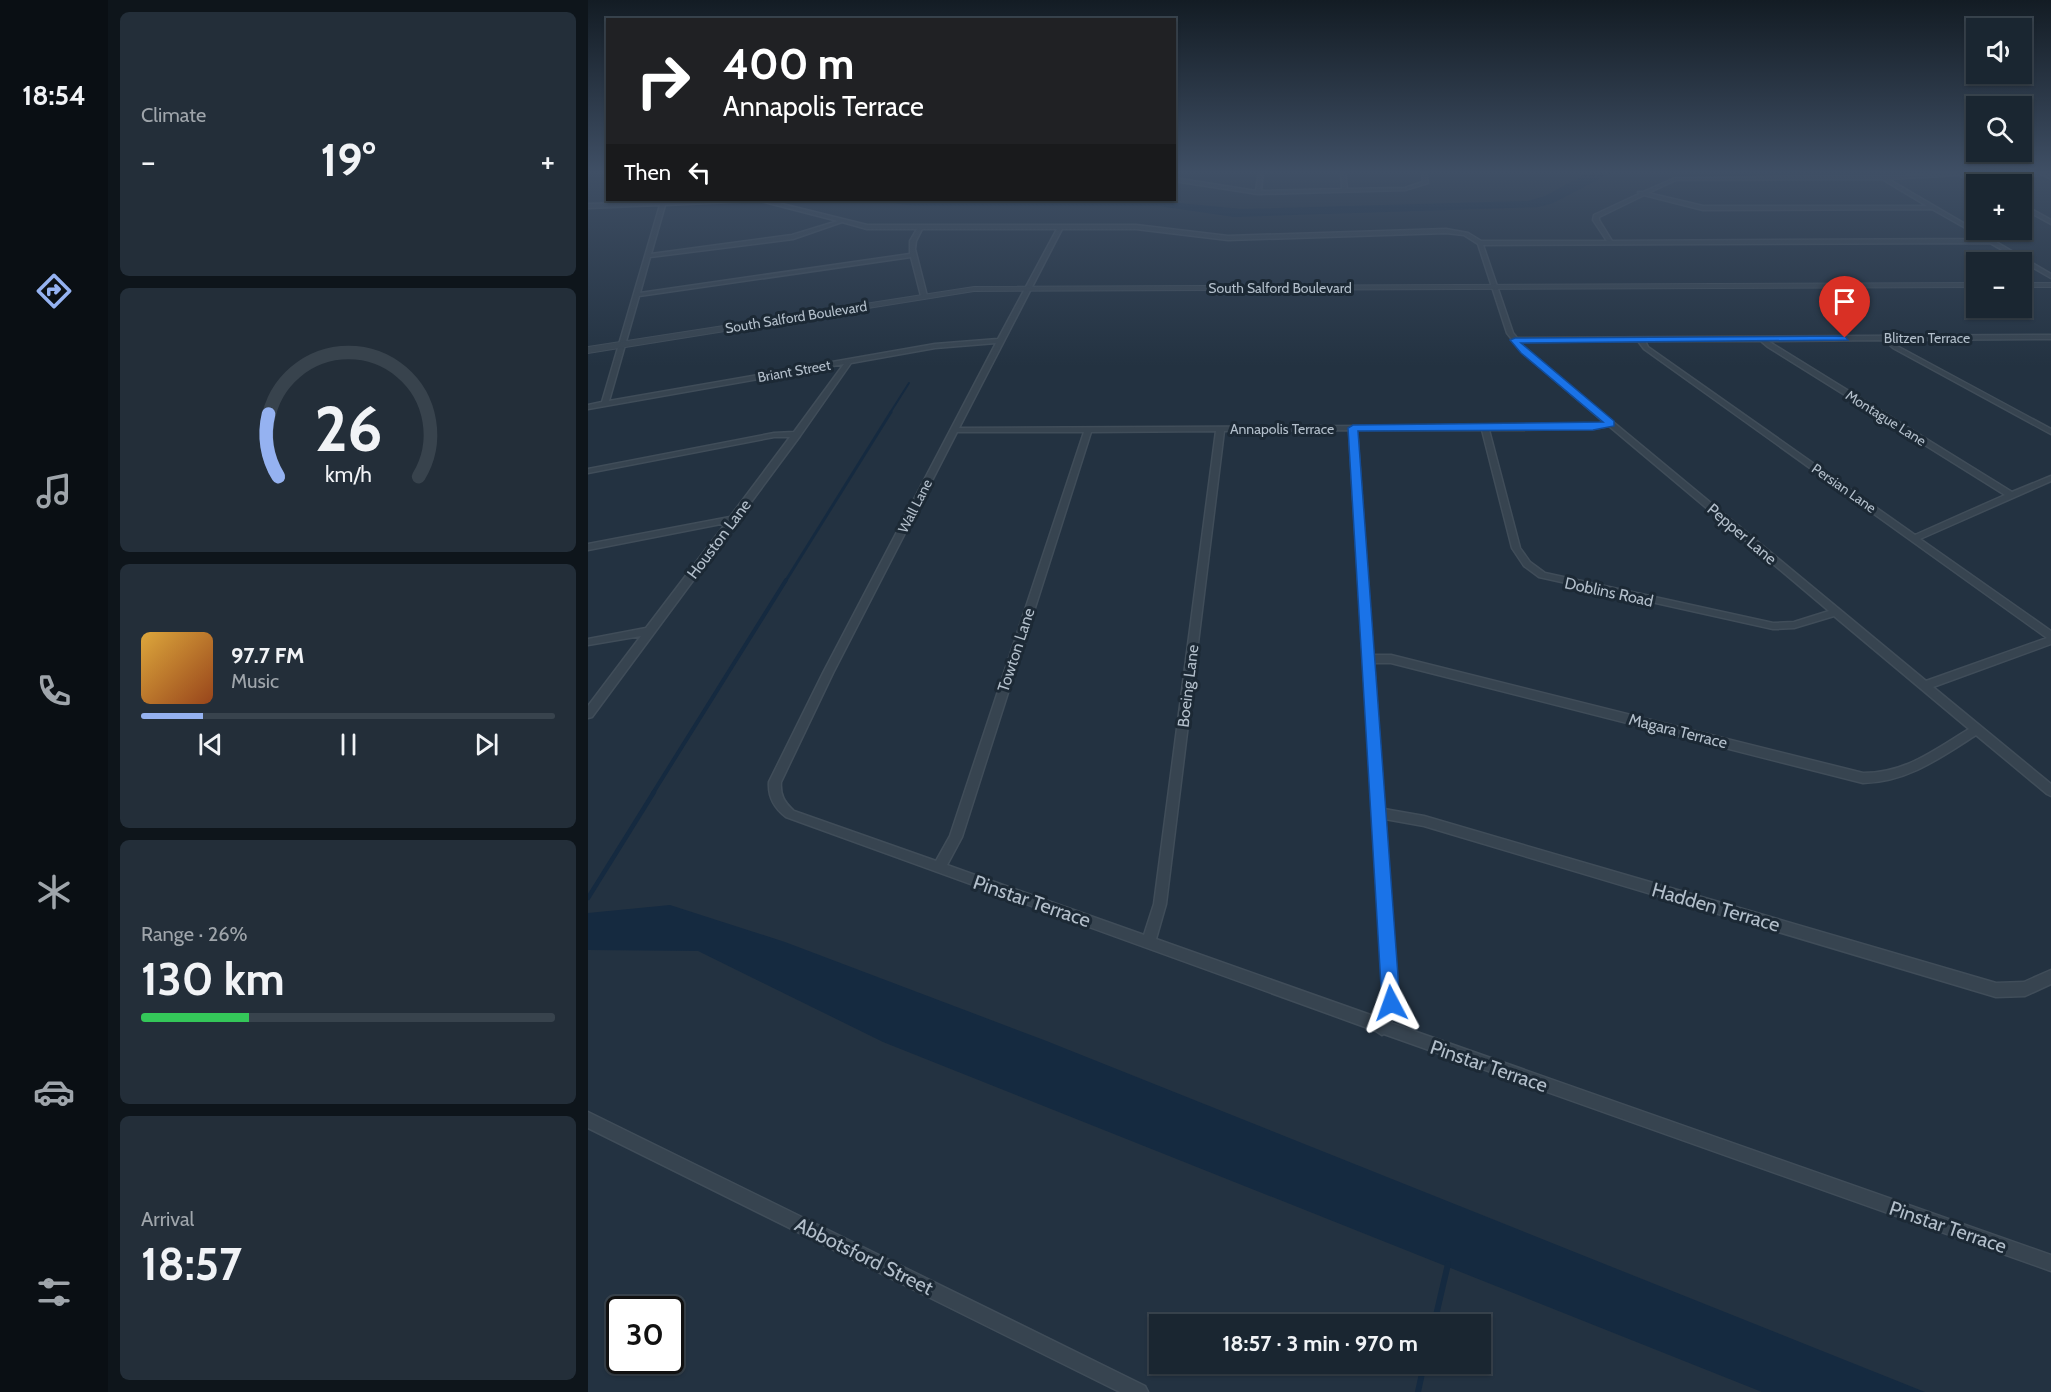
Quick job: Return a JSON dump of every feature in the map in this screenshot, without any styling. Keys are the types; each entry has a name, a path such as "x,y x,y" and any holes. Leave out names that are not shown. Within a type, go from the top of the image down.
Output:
{"street":[{"path":"605,404 654,236"},
{"path":"648,256 796,236"},
{"path":"916,236 913,241 914,255 924,296"},
{"name":"Wall Lane","path":"774,788 828,673 1056,236"},
{"path":"1211,236 1227,238 1291,236"},
{"path":"1469,236 1480,243 1991,241"},
{"path":"1606,236 1611,243"},
{"path":"1982,236 2051,276"},
{"name":"Pepper Lane","path":"1480,243 1515,340 1524,351 2051,791"},
{"path":"636,295 914,255"},
{"name":"South Salford Boulevard","path":"588,350 974,289 1966,285"},
{"path":"2032,285 2051,285"},
{"name":"Blitzen Terrace","path":"1515,340 2051,337"},
{"path":"1886,338 1895,347 2051,432"},
{"name":"Persian Lane","path":"1640,339 1646,348 2051,636"},
{"name":"Montague Lane","path":"1763,339 1770,346 2011,495"},
{"name":"Briant Street","path":"588,407 961,342 1000,341"},
{"name":"Houston Lane","path":"588,714 848,362"},
{"name":"Annapolis Terrace","path":"954,430 1593,427 1610,423"},
{"path":"1353,428 1391,1003 1382,1028"},
{"name":"Doblins Road","path":"1485,428 1516,548 1527,564 1542,575 1757,624 1794,625 1835,612"},
{"name":"Boeing Lane","path":"1149,941 1160,904 1220,429"},
{"name":"Towton Lane","path":"939,868 956,837 1088,430"},
{"path":"588,471 774,435 796,434"},
{"path":"1915,538 2051,478"},
{"path":"588,547 733,519"},
{"path":"588,642 650,631"},
{"path":"1924,686 2051,640"},
{"name":"Magara Terrace","path":"1368,659 1391,659 1863,778 1878,779 1901,774 1977,729"},
{"name":"Pinstar Terrace","path":"774,788 779,805 790,814 1149,941 1382,1028 2051,1263"},
{"name":"Hadden Terrace","path":"1379,813 1424,821 1996,990 2025,989 2051,977"},
{"name":"Abbotsford Street","path":"588,1120 1139,1392"}],"water":[{"path":"670,905 785,942 1044,1040 1925,1392 1762,1392 883,1042 698,951 588,950 588,913"}],"waterway":[{"path":"890,413 909,383"},
{"path":"785,582 891,412"},
{"path":"653,793 786,580"},
{"path":"588,898 654,792"},
{"path":"1436,1314 1448,1264"},
{"path":"1418,1392 1422,1374"}],"route":[{"path":"1391,1003 1353,428 1593,427 1610,423 1524,351 1515,340 1845,338"}]}
